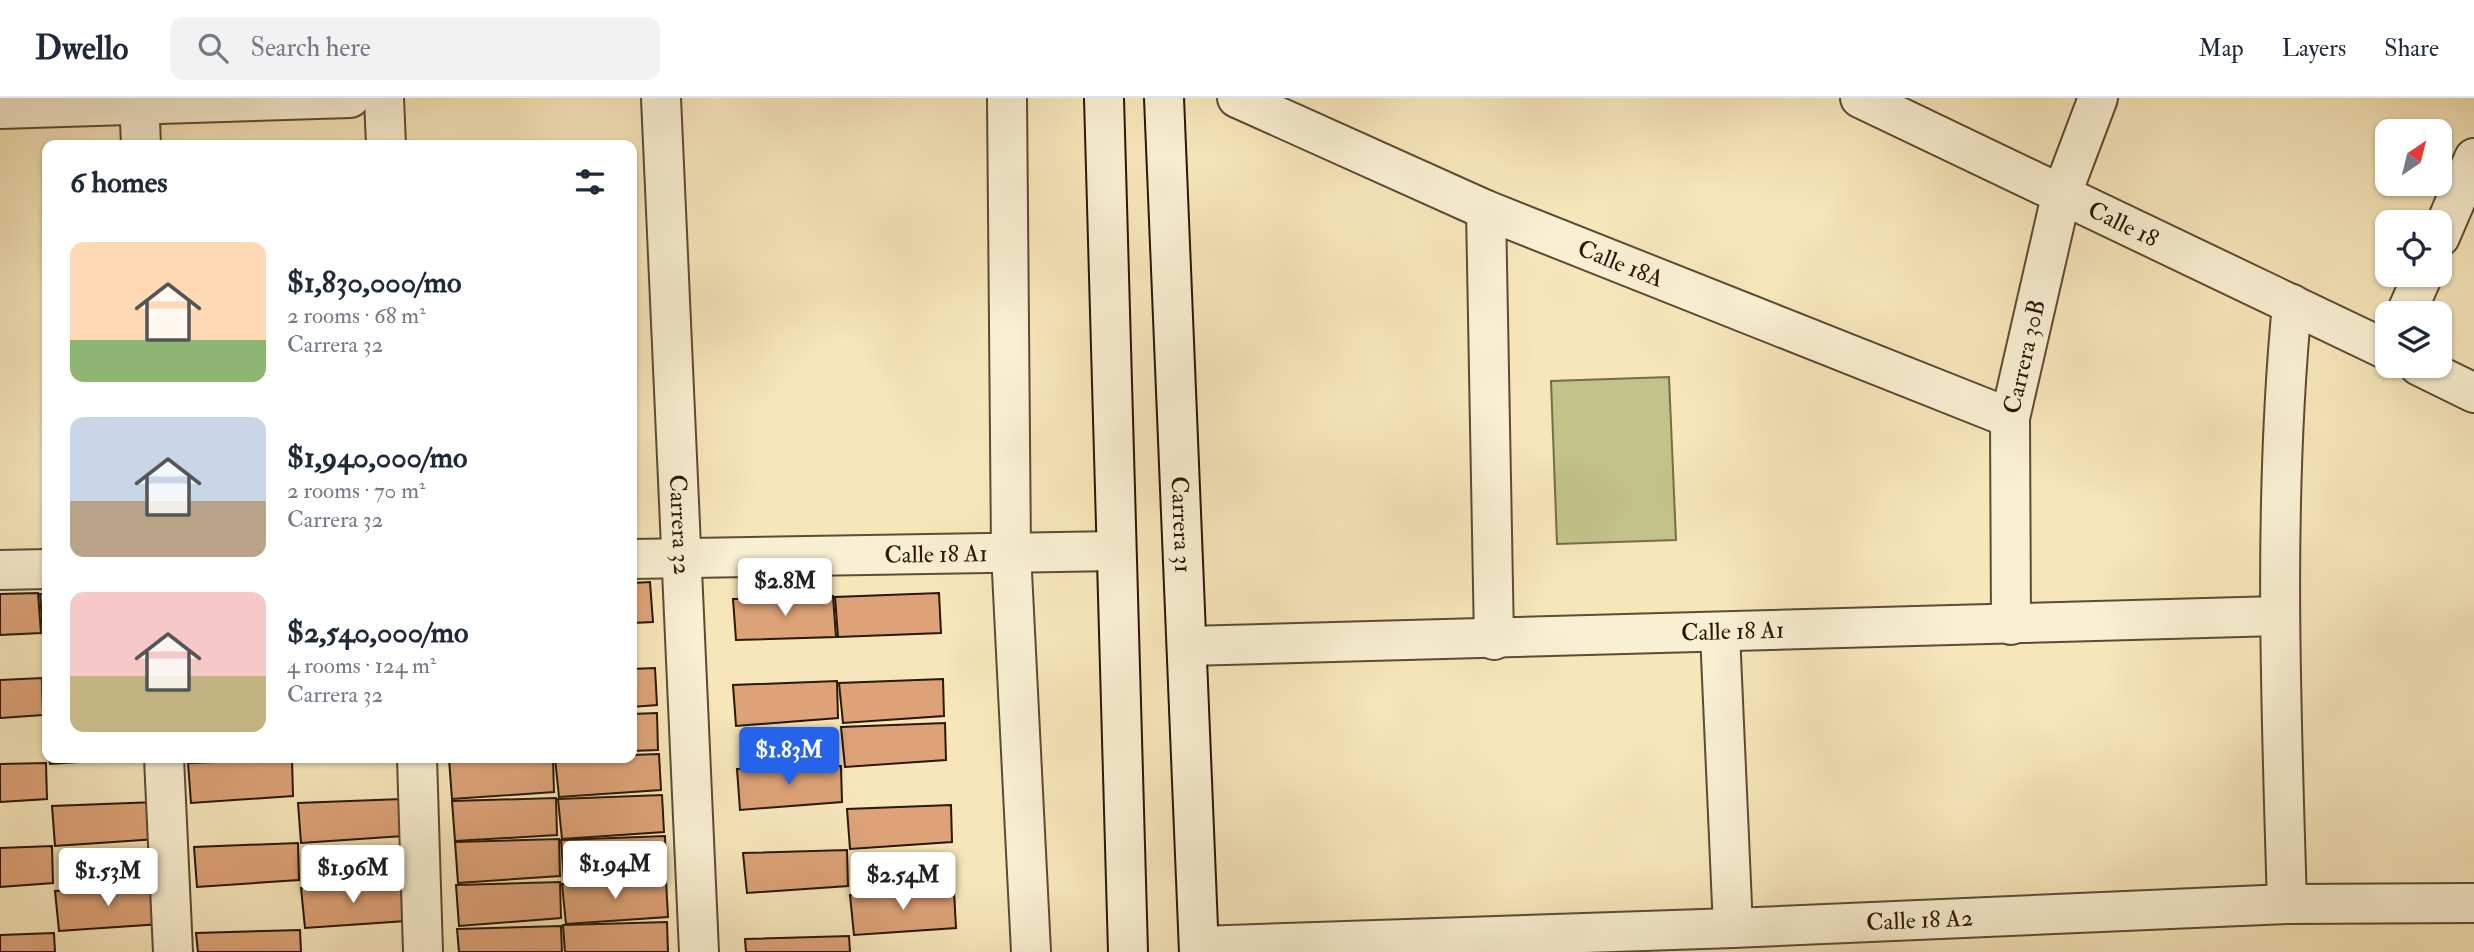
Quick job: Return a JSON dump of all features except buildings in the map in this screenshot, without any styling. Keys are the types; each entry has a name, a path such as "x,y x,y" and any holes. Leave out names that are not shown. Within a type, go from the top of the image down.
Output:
{"street":[{"path":"0,109 139,101 350,98"},
{"path":"384,98 386,140"},
{"name":"Carrera 32","path":"661,98 699,952"},
{"path":"1007,98 1012,552 1031,952"},
{"path":"1104,98 1128,952"},
{"name":"Carrera 31","path":"1164,98 1199,949"},
{"name":"Calle 18A","path":"1237,98 1486,210 2010,418"},
{"name":"Calle 18","path":"1860,98 2375,344"},
{"name":"Carrera 30B","path":"2011,625 2010,418 2061,196 2098,98"},
{"path":"139,101 141,140"},
{"path":"2452,210 2474,158"},
{"path":"1486,210 1494,640"},
{"path":"2287,904 2278,616 2284,391 2292,304"},
{"path":"2443,378 2474,393"},
{"name":"Calle 18 A1","path":"637,559 1115,551"},
{"path":"0,570 42,569"},
{"name":"Calle 18 A1","path":"1186,646 1494,640 2278,616"},
{"path":"1720,633 1733,928"},
{"path":"164,763 173,952"},
{"path":"417,763 423,952"},
{"name":"Calle 18 A2","path":"1199,949 2287,904 2474,903"}],"green space":[{"path":"1669,377 1676,540 1557,544 1551,381"}]}
